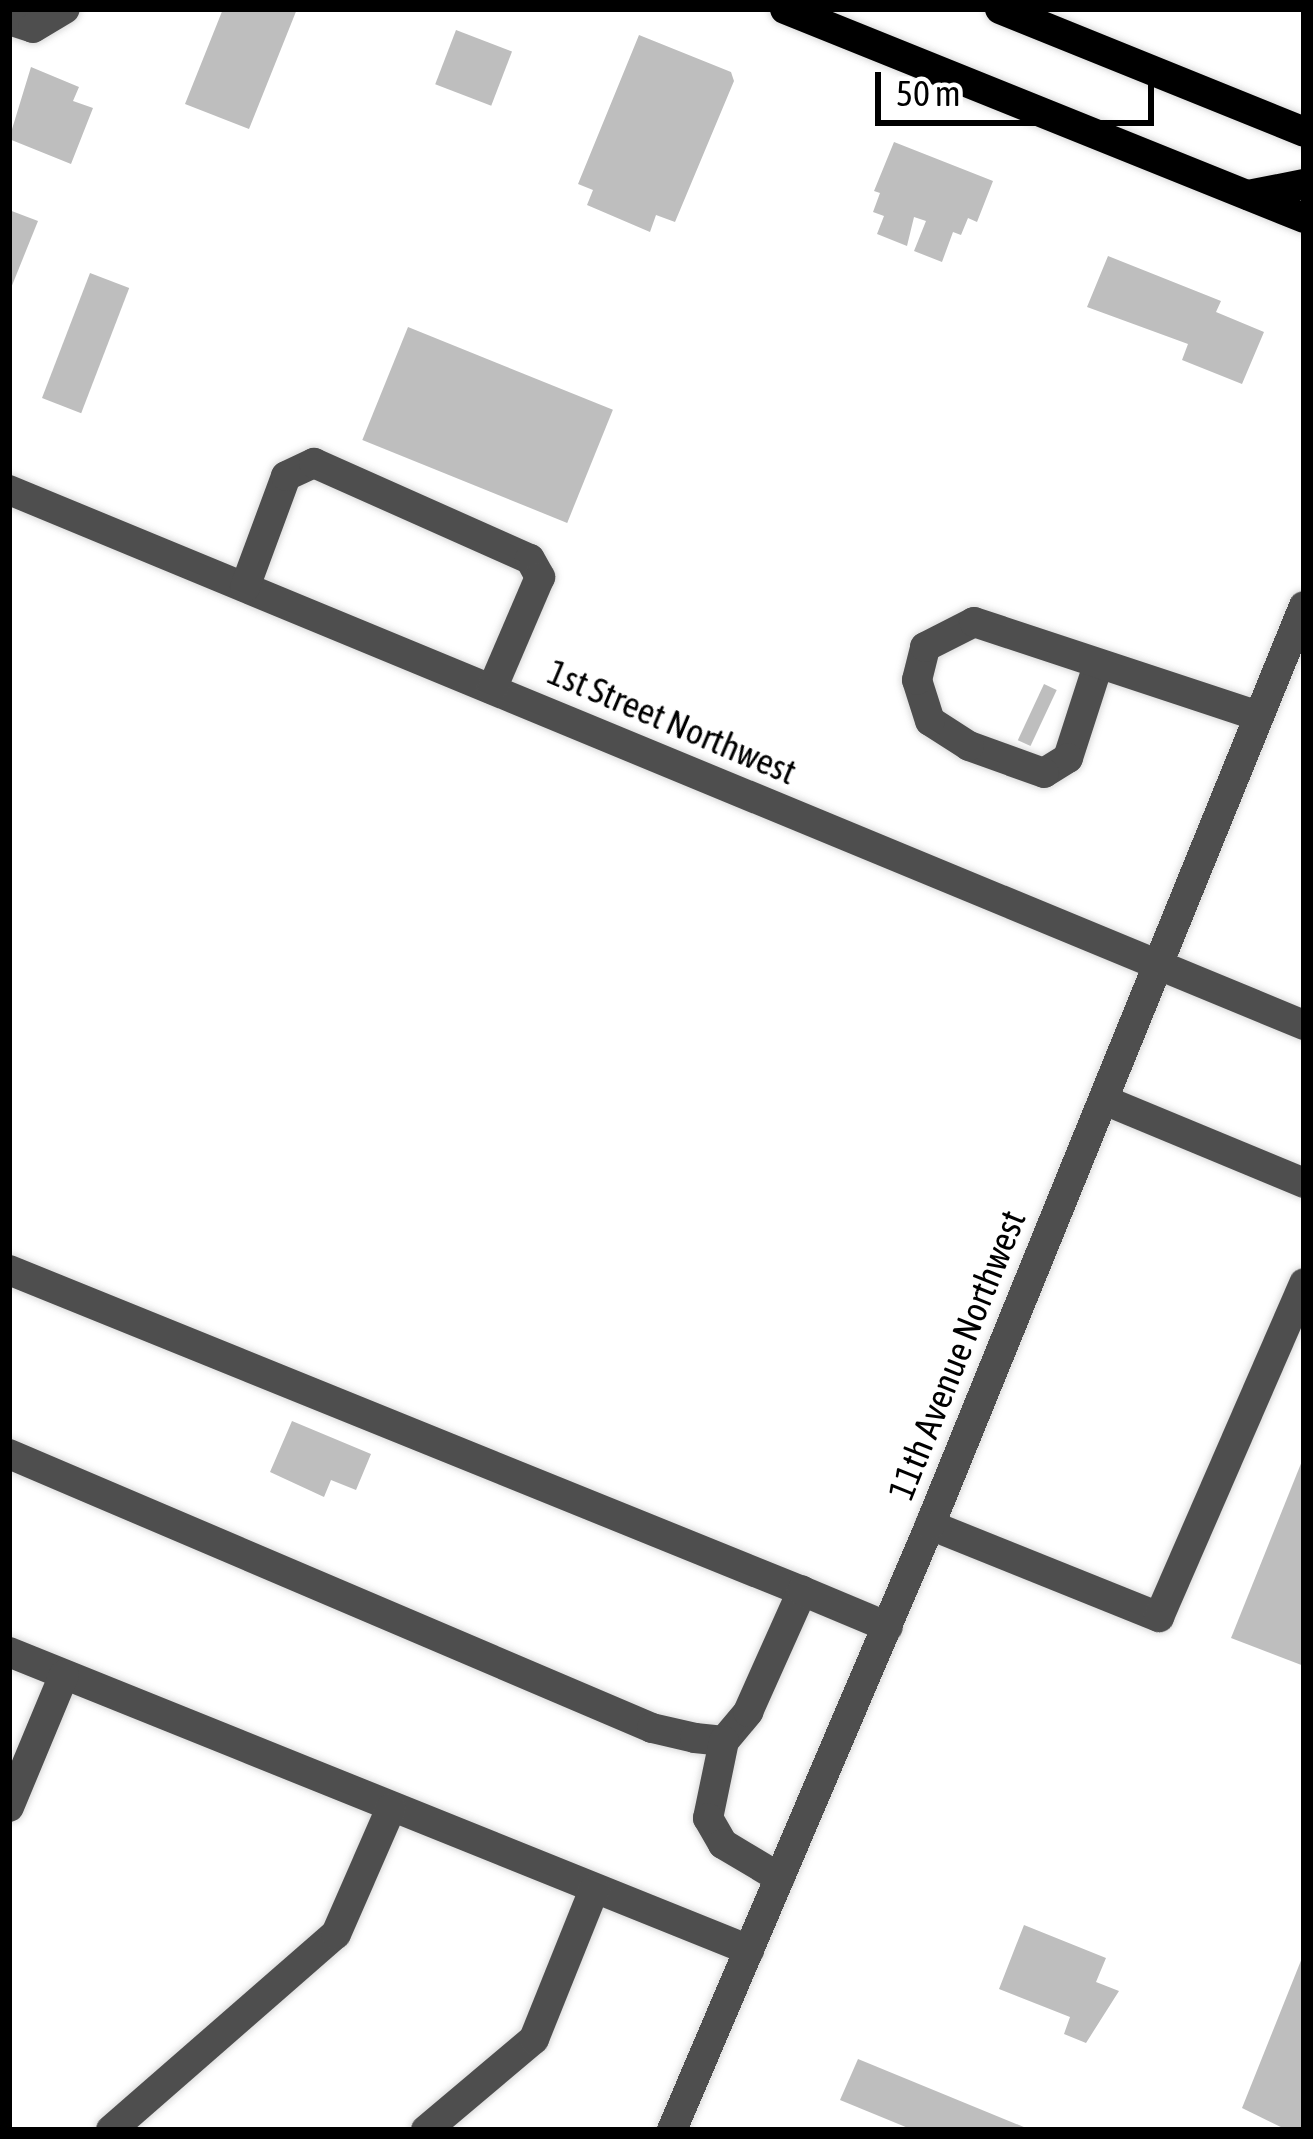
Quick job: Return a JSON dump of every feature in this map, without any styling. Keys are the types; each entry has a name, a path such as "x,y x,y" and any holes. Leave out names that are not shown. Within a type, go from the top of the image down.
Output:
{"main road":[{"path":"785,9 1304,218"},
{"path":"1000,9 1304,132"},
{"path":"1248,195 1304,184"}],"street":[{"path":"9,20 33,28 65,9"},
{"path":"244,587 286,476 314,463 530,559 540,577 492,689"},
{"name":"1st Street Northwest","path":"9,490 1304,1025"},
{"name":"11th Avenue Northwest","path":"672,2130 930,1525 1304,606"},
{"path":"1098,665 1068,758 1044,773 969,746 930,721 917,680 925,647 974,622 1259,716"},
{"path":"1104,1100 1304,1183"},
{"path":"9,1270 887,1627"},
{"path":"930,1525 1159,1617 1304,1283"},
{"path":"9,1454 652,1728 724,1741"},
{"path":"780,1878 723,1844 708,1818 724,1741 748,1712 802,1591"},
{"path":"9,1652 749,1950"},
{"path":"9,1807 64,1675"},
{"path":"111,2130 336,1934 391,1808"},
{"path":"426,2130 534,2039 594,1890"}],"building":[{"path":"223,9 297,9 249,129 185,104"},
{"path":"456,30 512,52 491,106 435,84"},
{"path":"639,35 731,72 734,81 675,222 656,215 650,232 587,205 593,190 578,184"},
{"path":"31,67 79,87 73,101 93,108 71,164 9,139"},
{"path":"894,142 993,181 977,222 968,218 961,235 953,232 942,262 914,251 926,221 914,217 907,246 877,234 884,216 873,212 880,193 874,191"},
{"path":"9,210 38,221 9,293"},
{"path":"1108,256 1221,301 1216,312 1264,332 1242,384 1182,360 1188,344 1087,307"},
{"path":"90,273 129,288 81,413 42,398"},
{"path":"408,327 613,410 567,523 362,440"},
{"path":"1044,684 1057,690 1030,746 1018,740"},
{"path":"292,1421 371,1454 356,1490 331,1480 324,1497 270,1472"},
{"path":"1304,1456 1304,1666 1231,1638"},
{"path":"1024,1925 1106,1958 1096,1982 1119,1991 1086,2043 1064,2034 1070,2017 999,1989"},
{"path":"1304,1953 1304,2130 1287,2130 1242,2108"},
{"path":"858,2059 1031,2130 913,2130 840,2100"}]}
